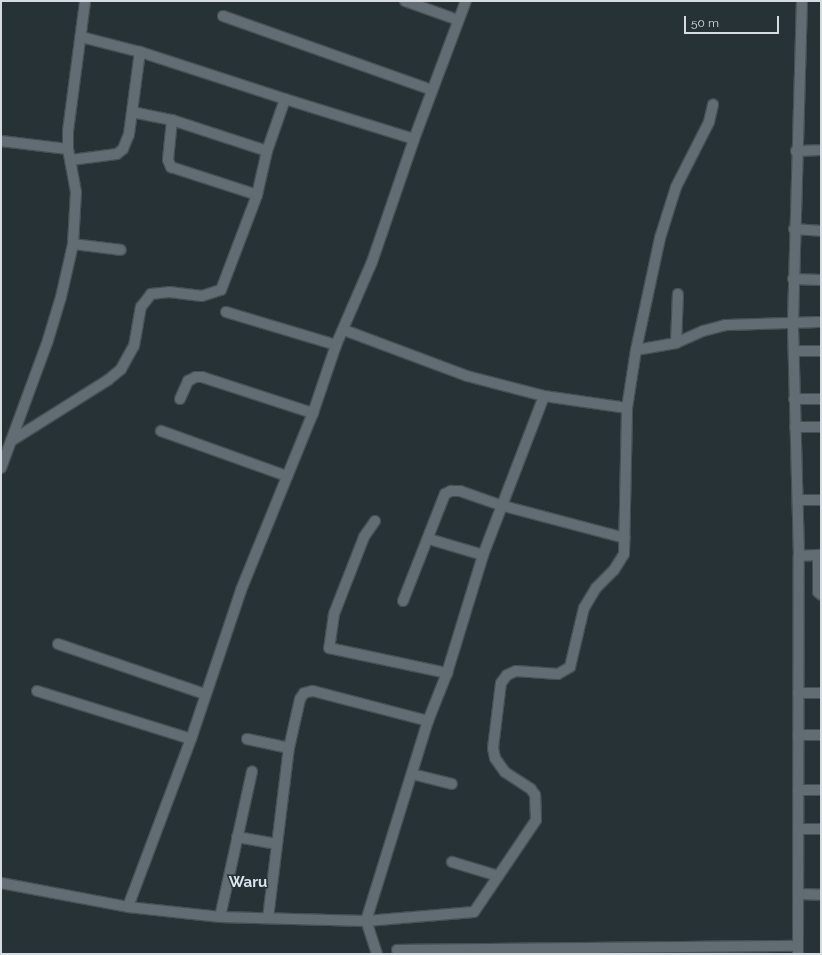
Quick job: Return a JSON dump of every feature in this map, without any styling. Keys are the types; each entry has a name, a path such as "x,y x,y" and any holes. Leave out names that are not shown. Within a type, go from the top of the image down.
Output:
{"street":[{"path":"1,468 61,297 73,244 76,192 68,149 86,1"},
{"path":"406,1 458,20"},
{"path":"132,908 241,590 313,413 336,345 344,330 372,262 414,139 466,1"},
{"path":"397,950 798,950 798,500 794,399 793,279 802,1"},
{"path":"223,16 432,90"},
{"path":"81,37 140,52 414,139"},
{"path":"71,160 117,154 122,149 129,134 140,52"},
{"path":"11,441 108,380 121,369 134,346 141,307 151,294 169,292 202,296 221,290 257,195 266,151 286,99"},
{"path":"1,883 132,908 220,917 366,921 471,914 487,896 498,876 534,824 537,800 531,789 505,772 495,758 493,748 501,683 507,675 516,671 558,674 570,667 584,608 596,588 621,561 625,538 627,408 636,350 660,238 676,187 709,122 712,104"},
{"path":"132,112 172,120 266,151"},
{"path":"172,120 168,160 171,167 257,195"},
{"path":"1,141 68,149"},
{"path":"796,151 821,150"},
{"path":"794,229 821,230"},
{"path":"73,244 121,250"},
{"path":"793,279 821,280"},
{"path":"676,343 678,294"},
{"path":"226,312 336,345"},
{"path":"636,350 676,343 703,331 725,325 821,322"},
{"path":"344,330 468,376 544,396 627,408"},
{"path":"794,351 821,351"},
{"path":"180,399 188,381 196,377 202,377 313,413"},
{"path":"377,954 366,921 428,722 446,673 483,555 500,505 544,396"},
{"path":"794,399 821,399"},
{"path":"795,427 821,427"},
{"path":"161,431 287,476"},
{"path":"403,601 447,492 460,491 500,505 625,538"},
{"path":"798,500 821,500"},
{"path":"375,522 364,537 334,614 329,648 446,673"},
{"path":"429,539 483,555"},
{"path":"798,556 819,556 818,592 821,595"},
{"path":"58,644 205,694"},
{"path":"268,918 275,844 289,748 300,699 304,693 310,690 428,722"},
{"path":"37,691 191,739"},
{"path":"798,693 821,693"},
{"path":"798,735 821,735"},
{"path":"247,739 289,748"},
{"path":"220,917 252,771"},
{"path":"412,774 452,784"},
{"path":"798,790 821,790"},
{"path":"798,829 821,828"},
{"path":"237,836 275,844"},
{"path":"452,862 498,876"},
{"path":"798,894 821,895"}],"district":[{"name":"Waru","path":"248,883"}]}
